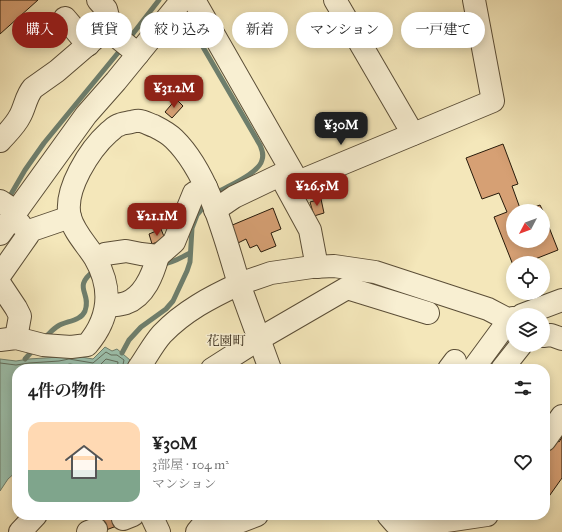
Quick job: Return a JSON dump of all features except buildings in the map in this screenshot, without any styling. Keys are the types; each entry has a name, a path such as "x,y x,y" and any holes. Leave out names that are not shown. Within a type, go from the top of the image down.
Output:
{"street":[{"path":"98,0 107,12"},
{"path":"70,217 29,231 4,218 86,115 116,81 182,0"},
{"path":"194,0 298,182 492,101 474,0"},
{"path":"335,0 413,134"},
{"path":"68,22 76,31"},
{"path":"0,141 13,127 20,116 30,91 84,48"},
{"path":"131,48 138,54"},
{"path":"0,284 20,316 8,339 43,345 71,347 87,345 96,335 107,306 106,283 96,259 78,233 70,217 70,197 76,176 99,141 118,125 140,121 174,138 188,154 206,187 268,364"},
{"path":"215,210 234,197 280,175 310,230 317,267"},
{"path":"107,306 124,304 143,290 152,275 158,256 174,242 194,192 206,187"},
{"path":"0,275 28,235 29,231"},
{"path":"96,259 105,254 126,251 158,256"},
{"path":"141,364 161,334 182,316 215,295 239,284 271,273 334,266 375,272 506,315"},
{"path":"220,364 259,339 347,288 428,314"},
{"path":"541,308 562,300"},
{"path":"461,364 506,326"},
{"path":"550,335 562,339"},
{"path":"506,364 515,352"},
{"path":"550,433 562,416"},
{"path":"20,532 31,520"},
{"path":"153,520 158,532"},
{"path":"196,532 206,520"},
{"path":"213,532 244,520"},
{"path":"392,520 395,523 413,526 453,520"}],"water":[{"path":"105,347 112,351 117,349 130,360 128,364 12,364 12,475 0,491 0,359 16,361 69,355 93,359"}],"waterway":[{"path":"132,35 159,0"},
{"path":"7,201 25,170 44,143 122,48"},
{"path":"204,48 260,145 263,156 260,165 256,170 218,192 214,196"},
{"path":"122,353 129,340 141,327 166,309 173,301 190,262 192,228 197,215 207,203"},
{"path":"162,264 173,262 190,253"},
{"path":"44,338 61,324 77,319 83,314 86,305 83,286 84,281 95,270"},
{"path":"25,359 35,348"}],"district":[{"name":"花園町","path":"226,340"}]}
